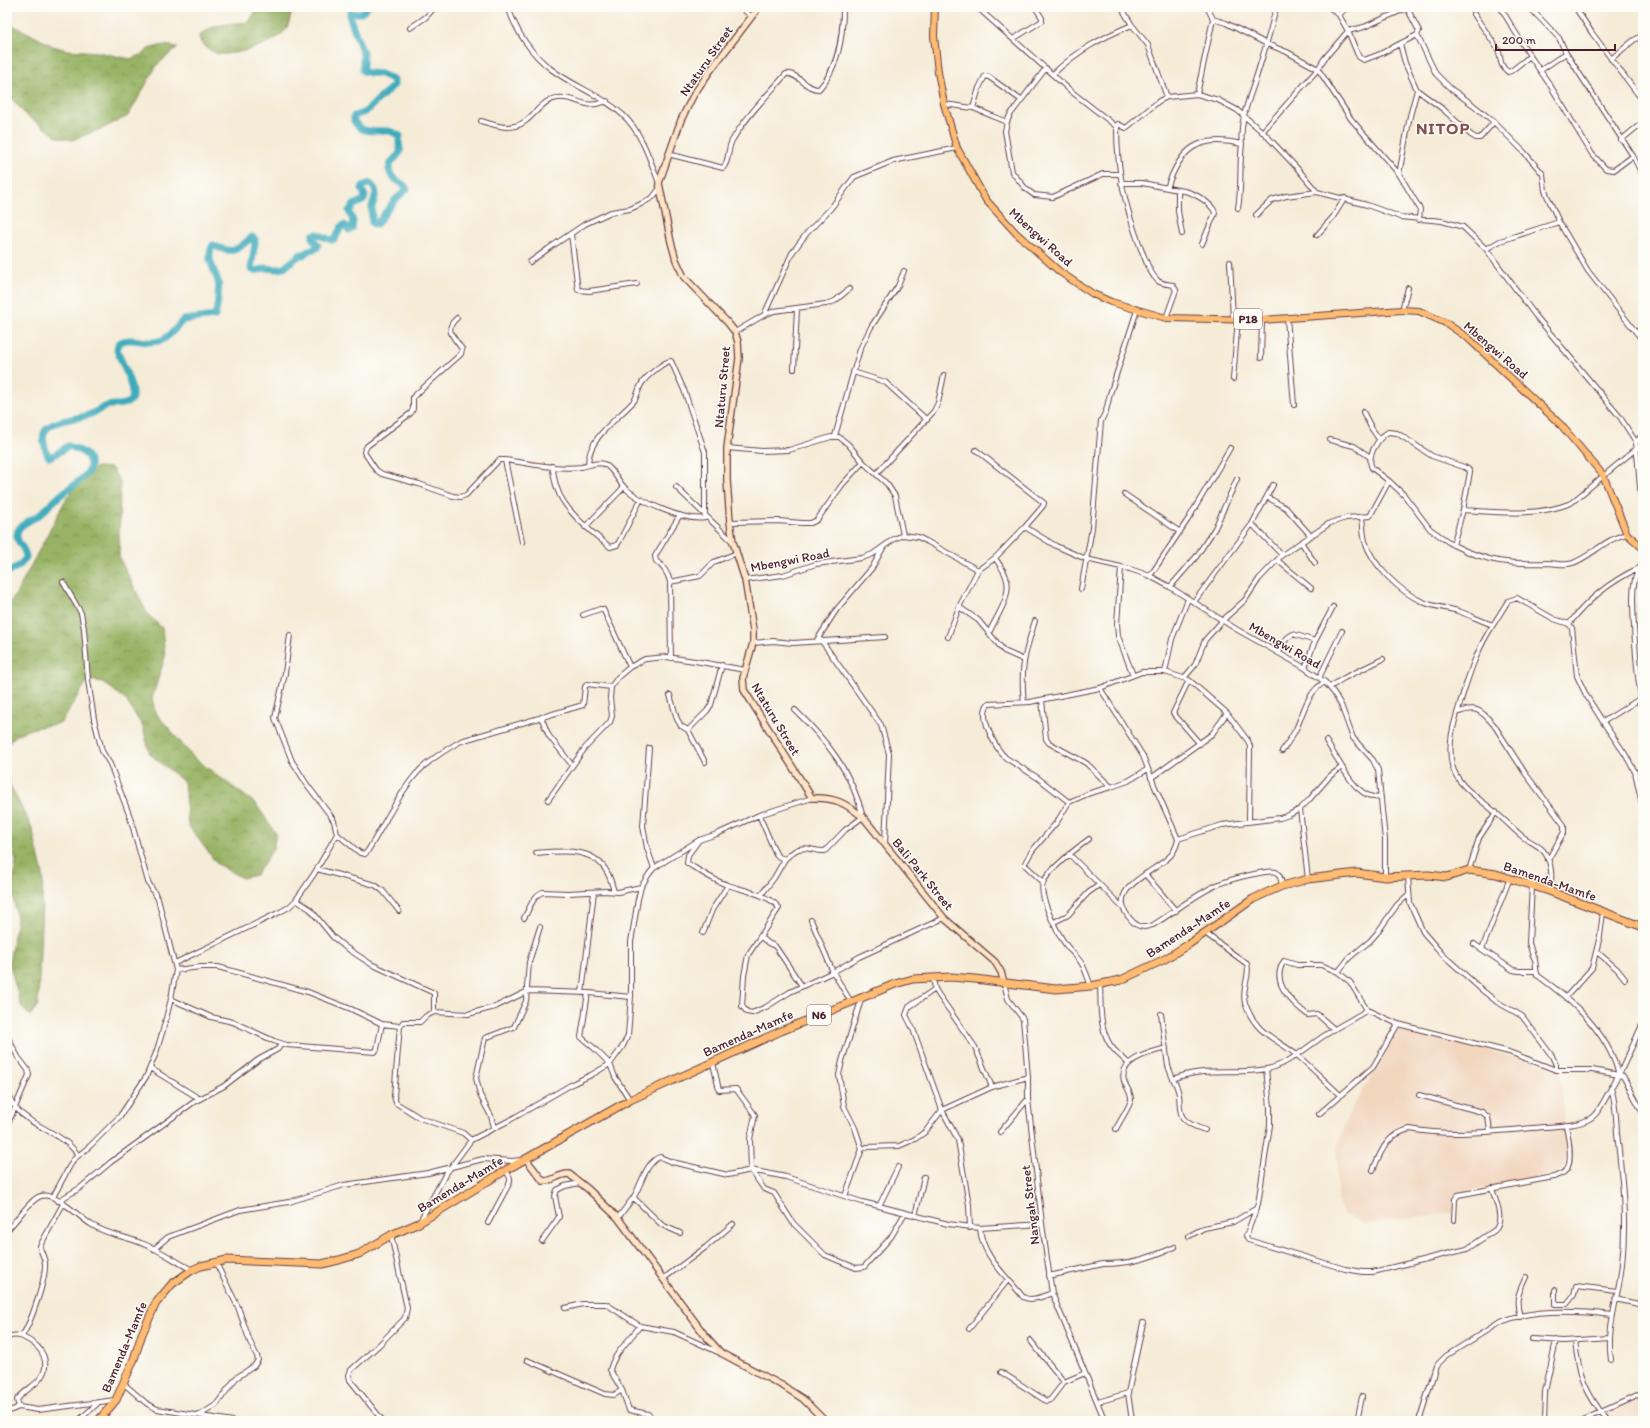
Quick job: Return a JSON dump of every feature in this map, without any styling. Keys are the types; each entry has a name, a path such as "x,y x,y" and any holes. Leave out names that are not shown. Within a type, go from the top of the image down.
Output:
{"highway":[{"name":"Bamenda-Mamfe","path":"98,1421 116,1400 156,1303 172,1284 192,1270 201,1266 236,1260 322,1264 359,1254 392,1235 419,1223 506,1170 630,1100 781,1031 894,984 913,979 975,979 1056,989 1100,985 1121,980 1143,971 1165,959 1253,899 1282,886 1308,879 1357,873 1385,877 1428,875 1447,877 1469,870 1483,872 1532,885 1643,927"}],"main road":[{"name":"Mbengwi Road","path":"935,7 934,36 938,72 944,104 957,148 986,200 1016,234 1060,272 1093,294 1111,302 1166,318 1235,318 1262,320 1402,310 1419,311 1446,323 1468,338 1561,425 1603,475 1627,534 1643,548"}],"street":[{"path":"410,28 426,17 435,7"},
{"path":"508,7 515,25 528,46 538,57 552,70 607,101 625,116 644,147 659,186 653,198 630,209 611,212 585,224 530,262"},
{"path":"740,7 751,16"},
{"name":"Ntaturu Street","path":"758,7 694,94 681,120 668,154 659,186 671,242 676,260 684,278 724,318 735,332 738,342 739,358 727,448 727,480 733,542 745,580 753,630 753,643 742,678 744,690 812,798"},
{"path":"668,154 723,168 726,165 729,146 733,138 750,115 786,74 790,74 813,89 818,89 824,82 840,50 843,7"},
{"path":"977,7 1046,68 1117,127 1121,183 1132,224 1149,269 1159,281 1173,285 1176,290 1166,318"},
{"path":"981,10 987,7"},
{"path":"1012,38 1042,21 1042,18 1035,7"},
{"path":"1121,7 1132,25 1148,45 1167,97"},
{"path":"1197,94 1212,19 1207,7"},
{"path":"1238,208 1241,182 1241,137 1244,116 1267,44 1276,7"},
{"path":"1329,7 1339,15 1348,31 1357,54 1364,60 1380,54 1417,35"},
{"path":"1339,15 1347,7"},
{"path":"1500,7 1530,56 1541,70 1579,135 1592,154 1606,169 1614,170 1633,156"},
{"path":"1529,7 1559,38 1566,53 1621,140 1633,156 1643,176"},
{"path":"1575,7 1643,100"},
{"path":"1262,132 1318,69 1324,59 1348,31 1364,28 1407,8 1419,31 1417,35 1436,74 1451,89 1494,122 1524,152 1543,174 1545,191 1559,222 1588,271 1643,341"},
{"path":"1474,14 1499,52 1500,63 1506,71 1511,71 1530,56"},
{"path":"1212,19 1226,23 1267,44 1287,52 1318,69 1351,119 1399,174 1420,209 1419,220"},
{"path":"1053,74 1067,60 1081,50 1108,35 1132,25"},
{"path":"1612,59 1634,40 1643,35"},
{"path":"1400,44 1405,62 1417,90 1476,138 1482,136 1494,122"},
{"path":"1541,70 1566,53"},
{"path":"1046,68 1021,100 1007,122 1005,131 1012,172 1026,189 1034,195 1053,197 1103,174 1120,174"},
{"path":"973,108 979,88 985,76 989,77 1021,100"},
{"path":"1399,174 1410,116 1417,90"},
{"path":"1117,127 1118,124 1126,128 1159,101 1167,97 1197,94 1218,100 1244,116 1262,132 1288,158 1317,192"},
{"path":"481,121 502,126 517,126 527,120 552,99 558,98 593,105 607,101"},
{"path":"944,104 973,108 1007,122"},
{"path":"1621,140 1643,122"},
{"path":"1167,188 1179,161 1198,143 1210,141 1242,144"},
{"path":"764,315 792,254 807,233 831,208 854,177 893,161 957,148"},
{"path":"1121,183 1142,183 1185,190 1196,195 1215,212 1202,244"},
{"path":"1178,190 1178,211 1182,234"},
{"path":"1256,215 1272,200 1286,196 1317,192 1345,198 1400,217 1442,221 1463,227 1486,249 1540,321 1620,417 1636,442 1643,520"},
{"path":"1317,235 1333,217 1345,198"},
{"path":"1486,249 1500,241 1559,222"},
{"path":"571,234 577,288 579,290 589,291 637,284"},
{"path":"1230,262 1235,318 1232,379"},
{"path":"835,436 860,349 871,327 898,286 904,271"},
{"path":"1402,310 1408,288"},
{"path":"735,332 764,315 774,311 797,309 835,301 849,289"},
{"path":"794,368 797,309"},
{"path":"1081,589 1093,523 1101,421 1106,411 1110,394 1138,310"},
{"path":"457,318 451,323 450,332 462,349 461,354 413,397 413,409 411,413 367,446 364,452 376,470 382,474 419,484 452,496 460,497 466,494 499,460 552,466 578,467 599,463 608,466 624,488 641,499 664,510 680,515 702,519 706,516"},
{"path":"1288,318 1294,405"},
{"path":"1261,358 1262,320"},
{"path":"588,465 589,454 599,436 634,401 646,378 666,362 671,361 684,390 705,452 706,516"},
{"path":"853,372 885,382 927,420"},
{"path":"876,474 927,420 938,403 944,375"},
{"path":"1363,412 1380,440"},
{"path":"1453,545 1463,510 1470,476 1468,469 1432,456 1396,432 1388,432 1380,440 1370,457 1370,465 1372,468 1404,495 1430,529 1453,545 1476,556 1517,564 1566,564 1577,561 1615,537 1627,534"},
{"path":"1636,442 1643,434"},
{"path":"727,448 762,451 789,450 835,436 839,437 848,444 863,462 887,484 895,496 903,535 918,537 978,570"},
{"path":"1330,440 1354,446 1370,457"},
{"path":"1150,576 1203,496 1230,448"},
{"path":"1463,510 1516,512 1543,511 1562,506 1571,502 1637,448"},
{"path":"948,637 959,607 978,570 995,558 1025,527 1044,503 976,450"},
{"path":"505,460 522,542"},
{"path":"730,522 778,521 811,523 817,520 842,485 863,462"},
{"path":"552,466 561,498 585,527 610,547 617,545 641,499"},
{"path":"1170,587 1196,557 1215,528 1237,480"},
{"path":"1184,678 1195,665 1205,640 1223,620 1245,600 1259,579 1282,555 1324,526 1337,520 1371,515 1389,481"},
{"path":"1194,602 1252,524 1273,485"},
{"path":"676,487 733,542"},
{"path":"585,527 624,488"},
{"path":"1124,494 1180,532"},
{"path":"1267,498 1286,508 1311,536"},
{"path":"671,658 670,582 665,570 662,565 656,561 655,556 680,515"},
{"path":"1362,517 1366,546 1381,569 1403,590 1424,602 1459,612 1493,625"},
{"path":"1252,524 1282,555"},
{"name":"Mbengwi Road","path":"1025,527 1056,546 1086,559 1121,567 1150,576 1279,652 1325,682 1341,704 1352,738 1373,760 1378,770 1385,840 1385,877"},
{"name":"Mbengwi Road","path":"745,580 783,575 816,564 862,558 903,535"},
{"path":"1302,542 1315,562"},
{"path":"819,640 837,609 872,568 884,547"},
{"path":"670,582 700,576 714,562 737,553"},
{"path":"989,633 1006,598 1008,586 1004,572 995,558"},
{"path":"1277,560 1311,588"},
{"path":"1603,722 1642,700 1633,592 1639,568 1643,562"},
{"path":"1121,567 1117,624 1118,636 1133,675"},
{"path":"1569,624 1581,608 1590,600 1611,584 1639,568"},
{"path":"53,1197 68,1169 78,1155 90,1146 120,1116 142,1084 156,1053 171,999 176,970 160,906 145,874 130,817 110,764 102,751 94,719 88,680 84,628 81,613 63,582"},
{"path":"1165,672 1172,639 1188,598"},
{"path":"1549,891 1552,881 1548,860 1542,849 1522,836 1496,812 1462,785 1453,766 1450,746 1451,734 1474,660 1508,601 1517,598 1554,619 1569,624 1572,628 1577,676 1586,695 1625,754 1635,772 1643,808"},
{"path":"959,607 975,617 1004,651 1024,660"},
{"path":"1305,668 1333,607"},
{"path":"583,615 600,609 603,610 630,667"},
{"path":"1024,702 1022,688 1024,660 1035,621"},
{"path":"1319,678 1342,631"},
{"path":"1279,652 1287,638 1293,634 1316,642"},
{"path":"290,635 285,673 275,718 292,761 308,786 330,814 334,821 337,834 360,853 365,854 413,778 429,762 461,741 583,705 585,687 587,684 611,687"},
{"path":"753,643 773,641 793,643 819,640 885,637"},
{"path":"819,640 881,725 885,737 889,754 885,844"},
{"path":"548,800 585,748 610,722 612,716 610,698 611,687 618,677 630,667 645,659 671,658 722,665 744,670"},
{"path":"1330,687 1344,678 1383,659"},
{"path":"688,730 711,705 722,665"},
{"path":"1069,802 1038,778 999,752 992,739 985,718 986,706 989,703 1042,700 1100,688 1133,675 1151,671 1165,672 1189,680 1227,713 1246,736 1250,746 1249,821"},
{"path":"1189,680 1173,713 1200,744"},
{"path":"1282,751 1295,730 1309,696 1325,682"},
{"path":"1100,688 1137,745 1178,839 1170,856 1133,882 1126,892 1123,900 1124,909"},
{"path":"670,695 677,719 681,726 688,730 706,762"},
{"path":"1042,700 1046,740 1090,766 1111,787"},
{"path":"1457,713 1473,709 1483,712 1494,725 1529,779 1564,825 1564,832 1548,860"},
{"path":"761,896 785,859 797,849 808,848 818,852 825,851 845,830 863,817 855,791 830,747 819,733 795,710"},
{"path":"1151,778 1200,744 1216,730 1227,713"},
{"path":"541,718 549,736 572,765"},
{"path":"1326,741 1355,785 1366,795 1373,798 1381,798"},
{"path":"648,748 643,826 647,848 654,868"},
{"path":"1178,839 1222,825 1280,818 1289,815 1300,809 1330,776 1342,767"},
{"path":"1043,882 1025,865 1025,863 1032,851 1057,822 1069,802 1090,793 1128,781 1148,769"},
{"path":"419,1223 445,1175 471,1140 610,1064 624,1046 628,1035 631,942 638,899 641,887 654,868 699,840 717,834 759,815 812,798"},
{"name":"Bali Park Street","path":"812,798 824,798 841,802 848,805 863,817 944,918 995,962 1001,972 1004,983"},
{"path":"1300,809 1308,879"},
{"path":"1469,870 1476,844 1496,812"},
{"path":"759,815 776,854 785,859"},
{"path":"174,963 289,907 296,900 337,834"},
{"path":"1089,839 1069,854 1043,882 1042,895 1066,945 1082,963 1091,986"},
{"path":"699,840 688,855 687,863 728,885 761,896 779,908 750,950 746,959 742,1006 744,1010 752,1014 802,986 833,972 859,957 944,918"},
{"path":"536,853 571,851 587,854 601,863 605,868 614,891"},
{"path":"1069,854 1124,909 1136,924 1141,927 1153,925 1219,883 1243,876 1276,872 1281,878 1282,886"},
{"path":"317,868 375,885 383,891 399,912"},
{"path":"1145,874 1176,911"},
{"path":"1408,877 1410,903 1423,932 1442,954 1482,990 1497,1002 1522,1016 1552,1056 1556,1065 1556,1070"},
{"path":"1482,949 1510,878"},
{"path":"703,933 712,910 728,885"},
{"path":"1054,922 1068,914 1088,893 1099,885"},
{"path":"1532,885 1529,943 1535,960 1537,975"},
{"path":"524,918 539,893 623,891 641,887"},
{"path":"582,993 594,892"},
{"path":"1338,972 1349,958 1370,941 1397,905 1409,894"},
{"path":"296,900 310,909 333,937 345,947 377,967 434,993 434,1012"},
{"path":"1566,997 1592,968 1597,952 1603,912"},
{"path":"811,920 833,972 851,1002"},
{"path":"494,1127 492,1116 480,1095 476,1078 484,1041 487,1037 506,1032 514,1027 526,1001 528,991 529,962 540,927"},
{"path":"1205,933 1247,964 1249,969 1244,991 1245,1001 1249,1014 1257,1026 1265,1034 1296,1055 1340,1095"},
{"path":"760,936 768,943 775,946 802,986"},
{"path":"1474,944 1513,970 1536,971 1537,975 1566,997 1599,1033 1615,1059 1619,1075"},
{"path":"1597,952 1625,979"},
{"path":"1334,1029 1317,1014 1308,1015 1287,996 1281,986 1280,975 1282,963 1286,960 1297,965 1322,966 1338,972 1350,982 1367,1010 1398,1024 1509,1052 1556,1070 1592,1070 1622,1076 1643,1113"},
{"path":"176,970 205,966 218,967 308,992 351,1009 382,1024 400,1026"},
{"path":"933,978 935,989 975,1047 992,1087"},
{"name":"Nangah Street","path":"1004,983 1008,999 1023,1019 1028,1077 1028,1099 1042,1224 1052,1293 1105,1421"},
{"path":"1100,985 1102,1022 1108,1042 1129,1064"},
{"path":"935,989 908,1007 906,1015 913,1029 942,1110 958,1140 969,1205 970,1228"},
{"path":"471,1140 463,1133 420,1118 396,1103 394,1096 400,1026 403,1022 420,1022 426,1016 434,1012 468,1014 495,1007 528,991 588,993 630,997"},
{"path":"588,993 581,1037 610,1064 615,1077 630,1100"},
{"path":"844,1196 862,1149 855,1128 844,1106 839,1075 862,997"},
{"path":"171,999 211,1017 233,1022 281,1044 375,1052 377,1049 382,1024"},
{"path":"1173,1079 1195,1072 1266,1069 1285,1062 1334,1029 1367,1010"},
{"path":"1161,1014 1168,1066 1179,1092 1179,1111 1181,1117 1192,1126 1205,1130"},
{"path":"1373,1170 1387,1142 1405,1130 1410,1129 1439,1133 1463,1133 1566,1125 1592,1118 1619,1075 1643,1023"},
{"path":"1319,1114 1373,1067 1398,1024"},
{"path":"1638,1035 1643,1036"},
{"path":"7,1036 18,1057 28,1070 29,1075 7,1126"},
{"path":"58,1201 80,1188 111,1162 200,1098 224,1086 258,1060 278,1049 281,1044"},
{"path":"1116,1129 1131,1101 1130,1093 1124,1081 1124,1075 1129,1064 1142,1056 1166,1048"},
{"path":"713,1063 719,1090 736,1088 755,1115 750,1140 751,1170 764,1189 774,1192 793,1224 819,1250 826,1255 856,1268 864,1267 891,1237 905,1213"},
{"path":"150,1068 200,1098"},
{"path":"1266,1069 1270,1107 1270,1125 1257,1208 1246,1236 1248,1240 1344,1269 1373,1272 1466,1249 1495,1230 1500,1223 1500,1219 1492,1188"},
{"path":"862,1149 868,1147 880,1148 899,1146 926,1132 942,1110 992,1087 1028,1077"},
{"path":"1611,1088 1615,1103 1624,1187 1622,1265 1612,1315 1609,1346 1611,1360"},
{"path":"7,1090 15,1106 26,1117 72,1146 78,1155"},
{"path":"1420,1095 1482,1112 1488,1117 1490,1131"},
{"path":"1000,1132 1028,1099"},
{"path":"1454,1220 1455,1199 1458,1195 1554,1177 1565,1172 1569,1166 1570,1159 1566,1125"},
{"path":"618,1218 634,1198 646,1172 654,1160 660,1157 672,1162 728,1175 751,1170 786,1177 862,1202 915,1216 970,1228 1042,1224"},
{"path":"154,1249 168,1237 240,1210 289,1202 344,1185 428,1173 483,1159 512,1161 526,1159 543,1181 569,1174 618,1218 708,1340 721,1353"},
{"path":"879,1206 898,1166"},
{"path":"488,1223 510,1182 510,1178 506,1170"},
{"path":"915,1216 924,1177"},
{"path":"542,1241 559,1217 555,1196 557,1190 565,1186 580,1183"},
{"path":"7,1230 36,1198 41,1196 53,1197 104,1232 132,1239 154,1249 192,1270"},
{"path":"634,1198 662,1225 680,1233"},
{"path":"22,1336 27,1328 43,1277 45,1259 40,1246 63,1204"},
{"path":"1189,1236 1198,1230 1233,1222 1257,1208"},
{"path":"663,1279 706,1247 733,1224"},
{"path":"980,1228 982,1244 997,1268 1023,1298 1028,1300 1052,1293"},
{"path":"383,1421 350,1380 349,1375 351,1370 379,1345 405,1318 407,1308 392,1235"},
{"path":"1049,1276 1103,1264 1142,1260 1175,1247"},
{"path":"200,1415 216,1405 236,1378 254,1366 258,1360 238,1307 216,1263"},
{"path":"1520,1317 1517,1305 1517,1295 1526,1277"},
{"path":"969,1329 1008,1280"},
{"path":"1554,1290 1555,1304 1567,1304 1574,1295 1576,1286 1617,1291"},
{"path":"1615,1299 1643,1305"},
{"path":"565,1308 583,1304 606,1304 640,1326 670,1331 721,1353 783,1386 803,1399 825,1421"},
{"path":"1419,1421 1436,1366 1440,1361 1498,1324 1528,1315 1590,1313 1612,1315"},
{"path":"1132,1421 1128,1393 1143,1323"},
{"path":"640,1326 614,1357 610,1370 622,1390 629,1410 648,1414 651,1421"},
{"path":"7,1336 15,1334 22,1336 36,1345 44,1353 44,1370 38,1380 17,1400 19,1407"},
{"path":"1532,1339 1575,1340 1610,1338"},
{"path":"703,1346 708,1340"},
{"path":"1030,1340 1064,1382"},
{"path":"1544,1421 1545,1392 1556,1340"},
{"path":"1575,1340 1580,1373 1585,1387 1608,1421"},
{"path":"527,1360 605,1394 614,1395 622,1390"},
{"path":"1001,1372 1046,1401 1050,1400 1064,1382 1086,1373"},
{"path":"123,1383 146,1403 157,1409 233,1421"},
{"path":"1098,1402 1128,1393"},
{"path":"1581,1421 1600,1411 1643,1393"},
{"path":"1357,1421 1362,1397"},
{"path":"7,1412 19,1407 38,1410 97,1404 116,1400"},
{"path":"78,1421 97,1404"},
{"path":"1208,1421 1209,1419 1213,1418 1222,1421"}],"shaded area":[{"path":"1399,1029 1560,1068 1567,1157 1564,1166 1552,1174 1454,1193 1453,1212 1364,1224 1343,1214 1337,1199 1337,1149 1347,1117"},
{"path":"1643,1397 1643,1421 1604,1421 1600,1416"}],"green space":[{"path":"256,7 292,7 290,20 287,28 282,34 266,44 236,53 227,54 219,54 210,50 201,43 199,36 216,26 249,22 257,9"},
{"path":"7,22 53,46 67,50 98,52 130,59 145,53 148,49 163,45 178,47 157,65 128,116 101,129 72,140 58,137 26,115 7,93"},
{"path":"97,467 111,468 120,481 119,557 147,613 162,628 165,657 152,698 155,712 194,758 256,804 276,834 273,849 256,875 242,878 217,864 188,825 184,782 150,754 143,727 126,700 103,682 88,680 61,723 38,727 22,732 10,741 7,748 7,606 16,594 66,499 84,475"},
{"path":"7,770 10,785 32,828 43,875 38,1005 30,1016 21,1006 9,963 17,919 12,890 16,861 11,844 7,840"}],"waterway":[{"path":"7,572 19,566 26,558 26,554 17,538 18,530 38,516 64,492 82,479 89,470 89,460 85,454 68,446 49,457 46,452 43,435 46,430 57,422 85,416 107,406 125,404 131,400 131,387 117,350 118,345 121,342 125,340 150,342 161,340 171,334 183,320 215,316 219,288 210,259 213,245 230,251 242,246 252,237 255,239 255,243 251,269 255,271 265,268 284,268 301,254 303,255 309,250 317,248 318,245 313,239 313,235 317,234 331,240 335,239 341,227 344,225 349,230 352,228 353,221 349,211 354,205 364,200 365,196 362,189 363,186 370,183 375,189 376,193 372,207 372,223 376,225 394,201 407,189 392,176 389,169 391,163 400,152 400,136 390,131 369,131 361,129 354,121 354,116 365,112 394,85 394,80 381,74 363,71 363,54 350,18 350,13 361,13 367,7"}],"district":[{"name":"NITOP","path":"1443,128"}]}
